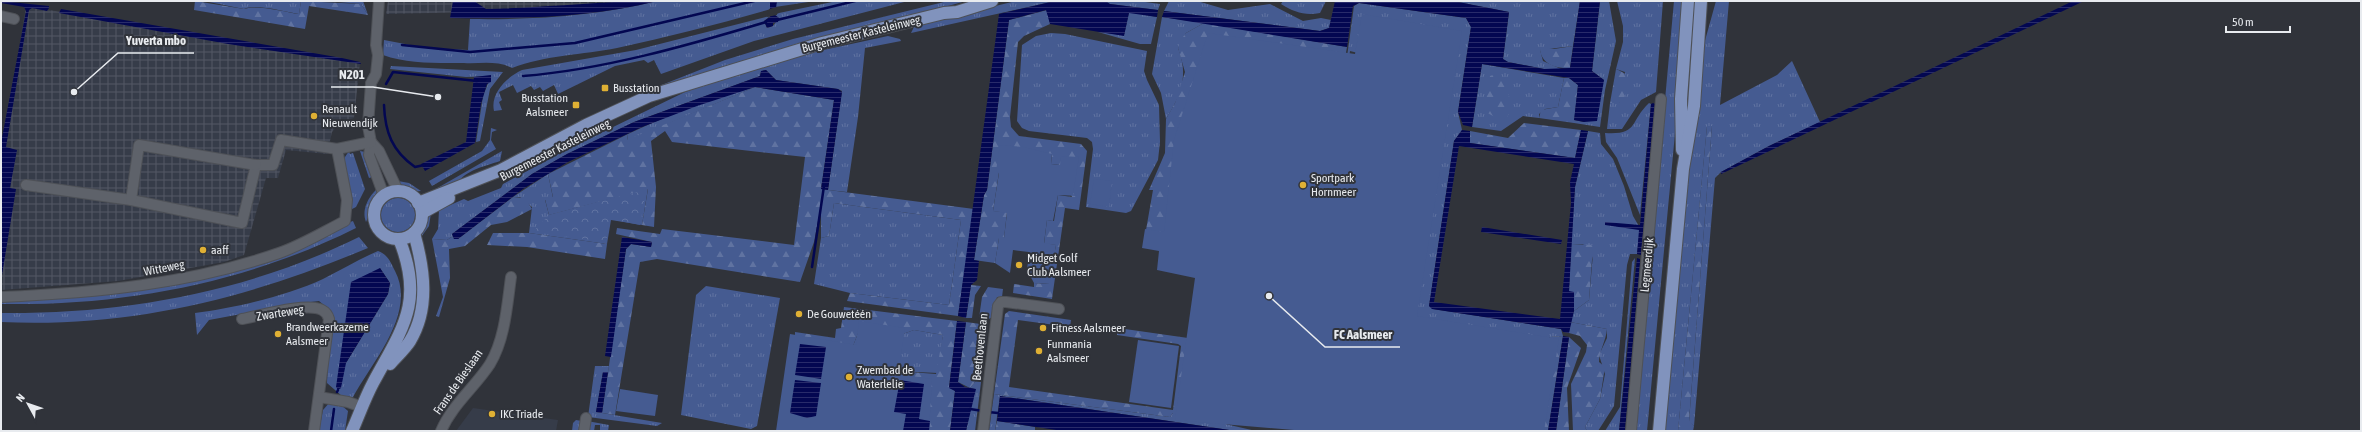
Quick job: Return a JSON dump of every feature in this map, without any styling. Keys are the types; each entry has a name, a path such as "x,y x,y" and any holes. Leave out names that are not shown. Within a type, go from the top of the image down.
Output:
{"main road":[{"path":"1683,169 1681,99 1688,1"},
{"path":"1659,431 1683,169 1694,106 1701,1"},
{"name":"Burgemeester Kasteleinweg","path":"420,208 505,177 582,135 687,86 756,62 822,43 944,13 967,10 986,2"},
{"path":"398,191 413,196 420,208 419,227 414,232 399,239 383,234 376,224 376,208 384,196 398,191"},
{"path":"373,383 410,342 418,324 423,305 424,273 414,232"},
{"path":"352,431 373,383 398,339 406,320 410,300 409,270 399,239"}],"street":[{"path":"379,1 376,45 371,56 369,73 371,83 368,126 371,142 369,155 384,196"},
{"path":"1,16 14,19"},
{"name":"Legmeerdijk","path":"1631,431 1661,99"},
{"path":"131,200 139,145 256,164 273,165 281,140 337,149 371,142"},
{"path":"371,142 379,152 398,191"},
{"name":"Witteweg","path":"1,297 54,295 140,286 237,266 281,252 345,221 347,200 337,149"},
{"path":"26,184 131,200 242,223 256,164"},
{"name":"Frans de Bieslaan","path":"441,431 450,414 490,364 498,345 511,278"},
{"name":"Beethovenlaan","path":"983,431 998,306 1001,302 1006,302 1059,309"},
{"name":"Zwarteweg","path":"242,319 300,307 321,309 327,314 329,319 314,431"},
{"path":"319,398 348,402 362,407"},
{"path":"584,431 586,418"}],"shaded area":[{"path":"1,1 49,6 49,8 47,11 32,8 29,10 6,147 17,150 10,188 16,189 1,281 1,143 26,11 24,7 1,3"},
{"path":"388,1 628,1 561,10 386,14"},
{"path":"453,1 474,1 486,9 657,1 632,7 581,14 529,18 450,18"},
{"path":"770,1 777,1 775,15 779,18 778,22 773,23 773,26 767,28 764,21 770,17"},
{"path":"1055,1 1105,1 1110,4 1158,10 1157,17 1129,13 1124,36 1050,24 1046,10 1009,20 987,190 984,195 974,260 979,261 977,280 971,285 966,318 958,316 999,14"},
{"path":"1335,1 1453,1 1509,12 1503,59 1508,62 1544,69 1570,68 1580,1 1600,1 1592,71 1604,80 1597,121 1584,122 1574,120 1578,85 1569,78 1482,64 1472,127 1463,125 1458,112 1471,27 1466,18 1359,3 1353,6 1347,47 1162,17 1164,11 1320,31 1329,28"},
{"path":"2073,1 2084,1 1721,174 1721,172 1769,146"},
{"path":"26,6 360,63 354,118 340,123 332,132 327,154 286,150 278,178 266,178 244,255 224,262 118,281 1,290 1,168"},
{"path":"61,9 342,58 360,62 361,64 228,44 59,13"},
{"path":"766,70 776,80 838,89 842,92 828,190 821,189 834,100 755,87 697,106 642,127 568,162 523,189 458,239 454,239 452,234 532,174 567,154 634,122 760,76 761,71"},
{"path":"491,75 491,82 487,84 481,104 475,143 425,171 421,164 466,142 474,77"},
{"path":"1651,104 1655,104 1641,255 1637,254 1639,230 1605,225 1605,222 1640,225"},
{"path":"1462,130 1470,131 1470,143 1575,158 1581,130 1588,131 1575,187 1569,291 1574,292 1574,311 1569,333 1563,332 1561,329 1432,309 1429,306 1454,141","holes":["1459,146 1574,164 1570,182 1571,203 1560,319 1434,302"]},
{"path":"1482,227 1562,240 1561,244 1481,232"},
{"path":"622,237 652,242 651,247 631,244 626,249 611,357 605,356"},
{"path":"1637,258 1640,259 1640,262 1625,431 1619,431"},
{"path":"380,268 390,283 388,294 346,363 341,388 338,390 336,387 351,282"},
{"path":"957,321 966,322 958,382 965,387 976,389 966,431 950,431 955,391 949,388"},
{"path":"1563,336 1569,337 1556,431 1548,431"},
{"path":"800,344 826,347 821,379 795,375"},
{"path":"603,372 608,372 602,413 596,412"},
{"path":"795,380 821,383 816,416 807,418 790,413"},
{"path":"900,380 924,384 919,419 930,421 929,431 903,431 906,414 894,412"},
{"path":"1000,396 1236,431 1063,431 997,421"},
{"name":"IKC Triade","path":"473,408 558,420 556,431 456,431"}],"green space":[{"path":"195,1 244,9 255,7 299,14 301,1 361,4 368,15 309,6 305,29 194,10"},
{"path":"204,1 301,1 299,14 263,7 249,7 244,9"},
{"path":"326,1 363,1 368,15 361,4"},
{"path":"657,1 770,1 771,9 636,44 538,60 512,68 494,63 433,63 402,60 383,55 384,40 426,48 468,50 470,19 541,18 588,14"},
{"path":"777,1 815,1 775,7"},
{"path":"837,1 908,1 754,41 661,74 654,60 648,63 644,60 615,66 558,94 554,85 543,91 540,87 534,90 531,86 517,93 513,85 499,92 502,100 499,102 502,110 494,111 493,104 497,92 501,86 505,81 522,70 636,50 770,16 764,21 767,28 773,26 779,18 775,15 779,13"},
{"path":"948,1 966,1 659,86 725,60 793,39"},
{"path":"1016,1 1055,1 911,33 914,27 921,24"},
{"path":"1105,1 1138,1 1160,4 1158,10 1110,4"},
{"path":"1169,1 1197,1 1228,10 1270,4 1303,21 1321,18 1331,20 1329,28 1320,31 1164,11"},
{"path":"1283,1 1326,1 1320,13 1309,14 1300,13 1290,9 1281,4"},
{"path":"1453,1 1580,1 1573,46 1540,50 1543,61 1561,69 1544,69 1508,62 1503,59 1509,12"},
{"path":"1600,1 1609,1 1616,41 1605,90 1600,127 1574,123 1574,120 1584,122 1604,80 1592,71"},
{"path":"1617,1 1663,1 1656,92 1641,100 1622,129 1607,129 1610,103 1619,103 1625,72 1616,69 1623,42 1623,26"},
{"path":"1674,1 1684,1 1681,70 1647,431 1635,431"},
{"path":"1716,1 1729,1 1720,105 1777,75 1792,61 1820,122 1769,146 1721,172 1715,178 1694,426 1689,422 1712,126 1707,126 1678,431 1665,431 1688,169 1701,55"},
{"path":"1359,3 1466,18 1471,27 1458,112 1462,130 1454,141 1429,306 1433,309 1561,329 1563,336 1550,337 1549,339 1407,318 1358,53 1350,51 1331,173 1354,6"},
{"path":"1047,10 1050,24 1024,36 1018,42 1010,117 1011,127 1019,136 1081,144 1087,151 1079,210 1065,208 1052,299 1013,293 1014,284 1034,287 1034,283 1049,284 1056,245 1044,244 1047,220 1054,221 1058,195 1072,197 1060,165 1051,164 1052,154 999,172 993,211 1007,212 1004,238 999,238 995,263 974,260 984,195 987,190 1009,20"},
{"path":"1129,12 1157,17 1151,44 1140,44 1098,32 1124,35"},
{"name":"Sportpark Hornmeer","path":"1362,14 1462,31 1417,316 1559,339 1544,431 1306,431 1175,420 1195,278 1157,270 1159,251 1142,248 1145,229 1164,232 1174,140 1208,33 1355,54"},
{"path":"1162,17 1204,23 1186,33 1178,48 1183,68 1182,85 1176,102 1166,119 1161,93 1152,74"},
{"path":"1204,23 1347,47 1345,58 1165,233 1146,230 1153,190 1149,190 1165,153 1166,119 1175,103 1185,72 1178,48 1180,41 1186,33"},
{"path":"1051,33 1065,34 1147,51 1144,71 1159,105 1160,142 1158,160 1131,211 1126,213 1086,207 1093,149 1092,142 1087,138 1029,131 1022,128 1017,121 1022,45 1036,36"},
{"path":"888,36 900,39 901,41 865,48 858,117 847,192 828,190 842,91 838,89 776,80 766,70 761,71 760,76 634,122 567,154 532,174 452,234 453,236 447,240 432,239 438,229 439,210 464,199 468,201 501,188 503,184 568,149 685,92 782,59"},
{"path":"1573,46 1570,68 1560,68 1550,65 1541,55 1540,50 1543,47 1554,49"},
{"path":"1482,64 1564,78 1558,107 1545,109 1539,114 1539,118 1523,116 1501,131 1472,127"},
{"path":"391,66 503,72 490,89 480,141 476,142 483,96 491,76 466,77 390,69"},
{"path":"1616,69 1626,75 1629,84 1626,93 1619,103 1610,103"},
{"path":"1499,73 1511,101 1507,120 1502,121 1484,111 1490,76"},
{"path":"1564,78 1569,78 1578,85 1574,123 1539,118 1541,110 1558,107"},
{"path":"755,87 627,141 628,134 659,120 706,102"},
{"path":"755,87 834,100 821,189 974,209 958,316 847,301 850,293 949,305 961,220 834,203 829,236 821,238 821,205 814,242 800,282 657,259 640,262 615,415 602,413 626,249 631,244 651,247 652,242 616,234 617,228 660,234 662,229 794,245 805,157 672,142 665,131 651,141 656,187 654,227 642,225 648,189 549,215 545,199 553,197 548,174 628,134 627,140"},
{"path":"1649,103 1651,104 1640,215 1617,158 1606,142 1605,133 1623,132 1629,129"},
{"path":"1524,123 1581,130 1575,158 1470,143 1470,131 1508,138"},
{"path":"1707,126 1712,126 1689,421 1694,426 1693,431 1678,431"},
{"path":"491,128 497,130 492,132 491,140 496,149 432,186 429,181 482,151 490,140"},
{"path":"1588,131 1600,133 1601,144 1613,159 1624,186 1633,216 1640,228 1637,254 1630,254 1627,265 1614,406 1598,431 1587,431 1585,427 1600,399 1605,374 1599,355 1607,338 1607,329 1570,322 1574,311 1589,300 1593,254 1583,244 1571,244 1575,187"},
{"path":"1000,145 1023,147 1052,154 1051,164 1060,165 1061,156 1079,157 1073,194 1077,196 1058,195 1053,221 1047,220 1044,243 1056,245 1050,284 1034,283 1027,270 1029,252 1013,250 1010,273 995,263 999,238 1004,238 1007,213 993,211 999,173 996,171"},
{"path":"349,151 350,154 353,153 365,189 356,207 350,210 343,160"},
{"path":"360,151 365,152 375,176 369,178"},
{"path":"502,151 500,161 471,172 458,183 435,192 434,190"},
{"path":"548,174 553,198 545,200 549,215 648,188 642,225 611,220 607,244 529,233 532,207 520,197 513,197"},
{"path":"1094,179 1112,181 1109,207 1090,204"},
{"path":"398,181 409,183 421,191 408,190"},
{"path":"378,188 378,195 366,222 364,212 365,208 372,195"},
{"path":"646,190 640,225 610,219 606,242 533,232 549,215"},
{"path":"513,197 525,198 532,209 507,222 491,225 465,246 449,249 450,278 439,317 436,316 443,297 432,239 447,240 453,236 454,239 458,239"},
{"path":"398,198 404,199 410,203 414,209 414,221 410,227 404,231 398,232 392,231 386,227 382,221 381,215 382,209 386,203 392,199"},
{"path":"834,203 961,220 949,305 850,293 814,284 821,238 829,236"},
{"path":"431,213 429,226 419,240 422,224 427,214"},
{"path":"353,221 356,228 314,247 228,277 138,295 92,301 47,304 1,304 1,300 179,283"},
{"path":"493,233 529,233 607,244 605,259 527,247 487,245"},
{"path":"359,237 368,248 279,282 189,306 96,320 49,323 1,322 1,313 94,309 139,304 185,296 274,272 317,256"},
{"path":"1571,244 1596,245 1592,260 1589,300 1574,311 1574,292 1569,292"},
{"path":"378,251 386,256 395,271 400,287 400,303 396,320 389,337 353,397 343,397 327,383 330,310 319,301 294,304 209,320 197,335 195,313 243,305 293,291 323,279","holes":["380,268 390,283 388,294 346,363"]},
{"path":"1635,258 1619,431 1605,431 1620,407 1632,262"},
{"path":"971,285 981,286 975,295 972,318 966,318"},
{"path":"706,286 780,298 757,426 751,429 681,415 696,295"},
{"path":"988,287 1003,289 1002,297 997,297 992,317 989,319 979,318 982,297"},
{"path":"844,307 957,321 949,387 955,391 950,431 929,431 919,420 897,371 936,374 943,335 914,330 900,335 862,323 851,351 795,337 795,332 835,338 836,329 841,328"},
{"path":"1009,311 1071,320 1070,327 1018,320 1009,387 1173,410 1181,346 1178,344 1117,335 1118,328 1188,338 1227,419 1173,413 1170,417 994,394 1005,314"},
{"name":"Zwembad de Waterlelie","path":"859,321 905,328 898,374 932,379 929,431 776,431 790,334 856,345"},
{"path":"966,322 988,325 982,374 970,388 958,382"},
{"path":"1570,322 1607,329 1599,358 1599,362 1605,367 1600,399 1585,427 1587,431 1573,431 1571,384 1586,352 1587,345 1580,336 1569,333"},
{"path":"862,323 900,335 914,330 943,335 938,373 896,371 851,351"},
{"path":"1563,336 1548,431 1537,431 1550,337"},
{"path":"1569,337 1581,348 1567,388 1569,431 1556,431"},
{"path":"1138,340 1179,346 1171,408 1129,402"},
{"path":"595,366 609,366 608,372 603,372 596,412 662,423 657,426 588,417"},
{"path":"982,374 975,431 966,431 975,389 970,388"},
{"path":"620,389 658,395 655,416 616,411"},
{"path":"994,394 1170,417 1173,413 1177,413 1256,431 1236,431 1000,396 995,431 989,431"},
{"path":"330,402 341,405 348,411 345,431 319,431 323,410"},
{"path":"576,420 582,421 580,431 572,431 573,423"},
{"path":"587,421 609,425 608,431 600,431 600,425 595,425 594,431 586,431"},
{"path":"997,421 1035,427 1035,431 995,431"}],"pier":[{"path":"777,7 777,15 767,17 769,9"}],"waterway":[{"path":"402,45 470,52 575,43 754,1"},
{"path":"777,20 855,1"},
{"path":"523,76 553,73 614,62 676,48 766,22"},
{"path":"386,84 393,72 477,81"},
{"path":"384,105 388,132 395,147 407,161 415,167 424,165"},
{"path":"812,267 824,186"},
{"path":"331,431 334,409"},
{"path":"970,409 983,411"},
{"path":"988,412 998,413"}],"place":[{"name":"Busstation","path":"605,88"},
{"name":"Yuverta mbo","path":"74,92"},
{"name":"N201","path":"438,97"},
{"name":"Busstation Aalsmeer","path":"576,105"},
{"name":"Renault Nieuwendijk","path":"314,116"},
{"name":"Sportpark Hornmeer","path":"1303,185"},
{"name":"aaff","path":"203,250"},
{"name":"Midget Golf Club Aalsmeer","path":"1019,265"},
{"name":"FC Aalsmeer","path":"1269,296"},
{"name":"De Gouwetéén","path":"799,314"},
{"name":"Fitness Aalsmeer","path":"1043,328"},
{"name":"Brandweerkazerne Aalsmeer","path":"278,334"},
{"name":"Funmania Aalsmeer","path":"1039,351"},
{"name":"Zwembad de Waterlelie","path":"849,377"},
{"name":"IKC Triade","path":"492,414"}]}
